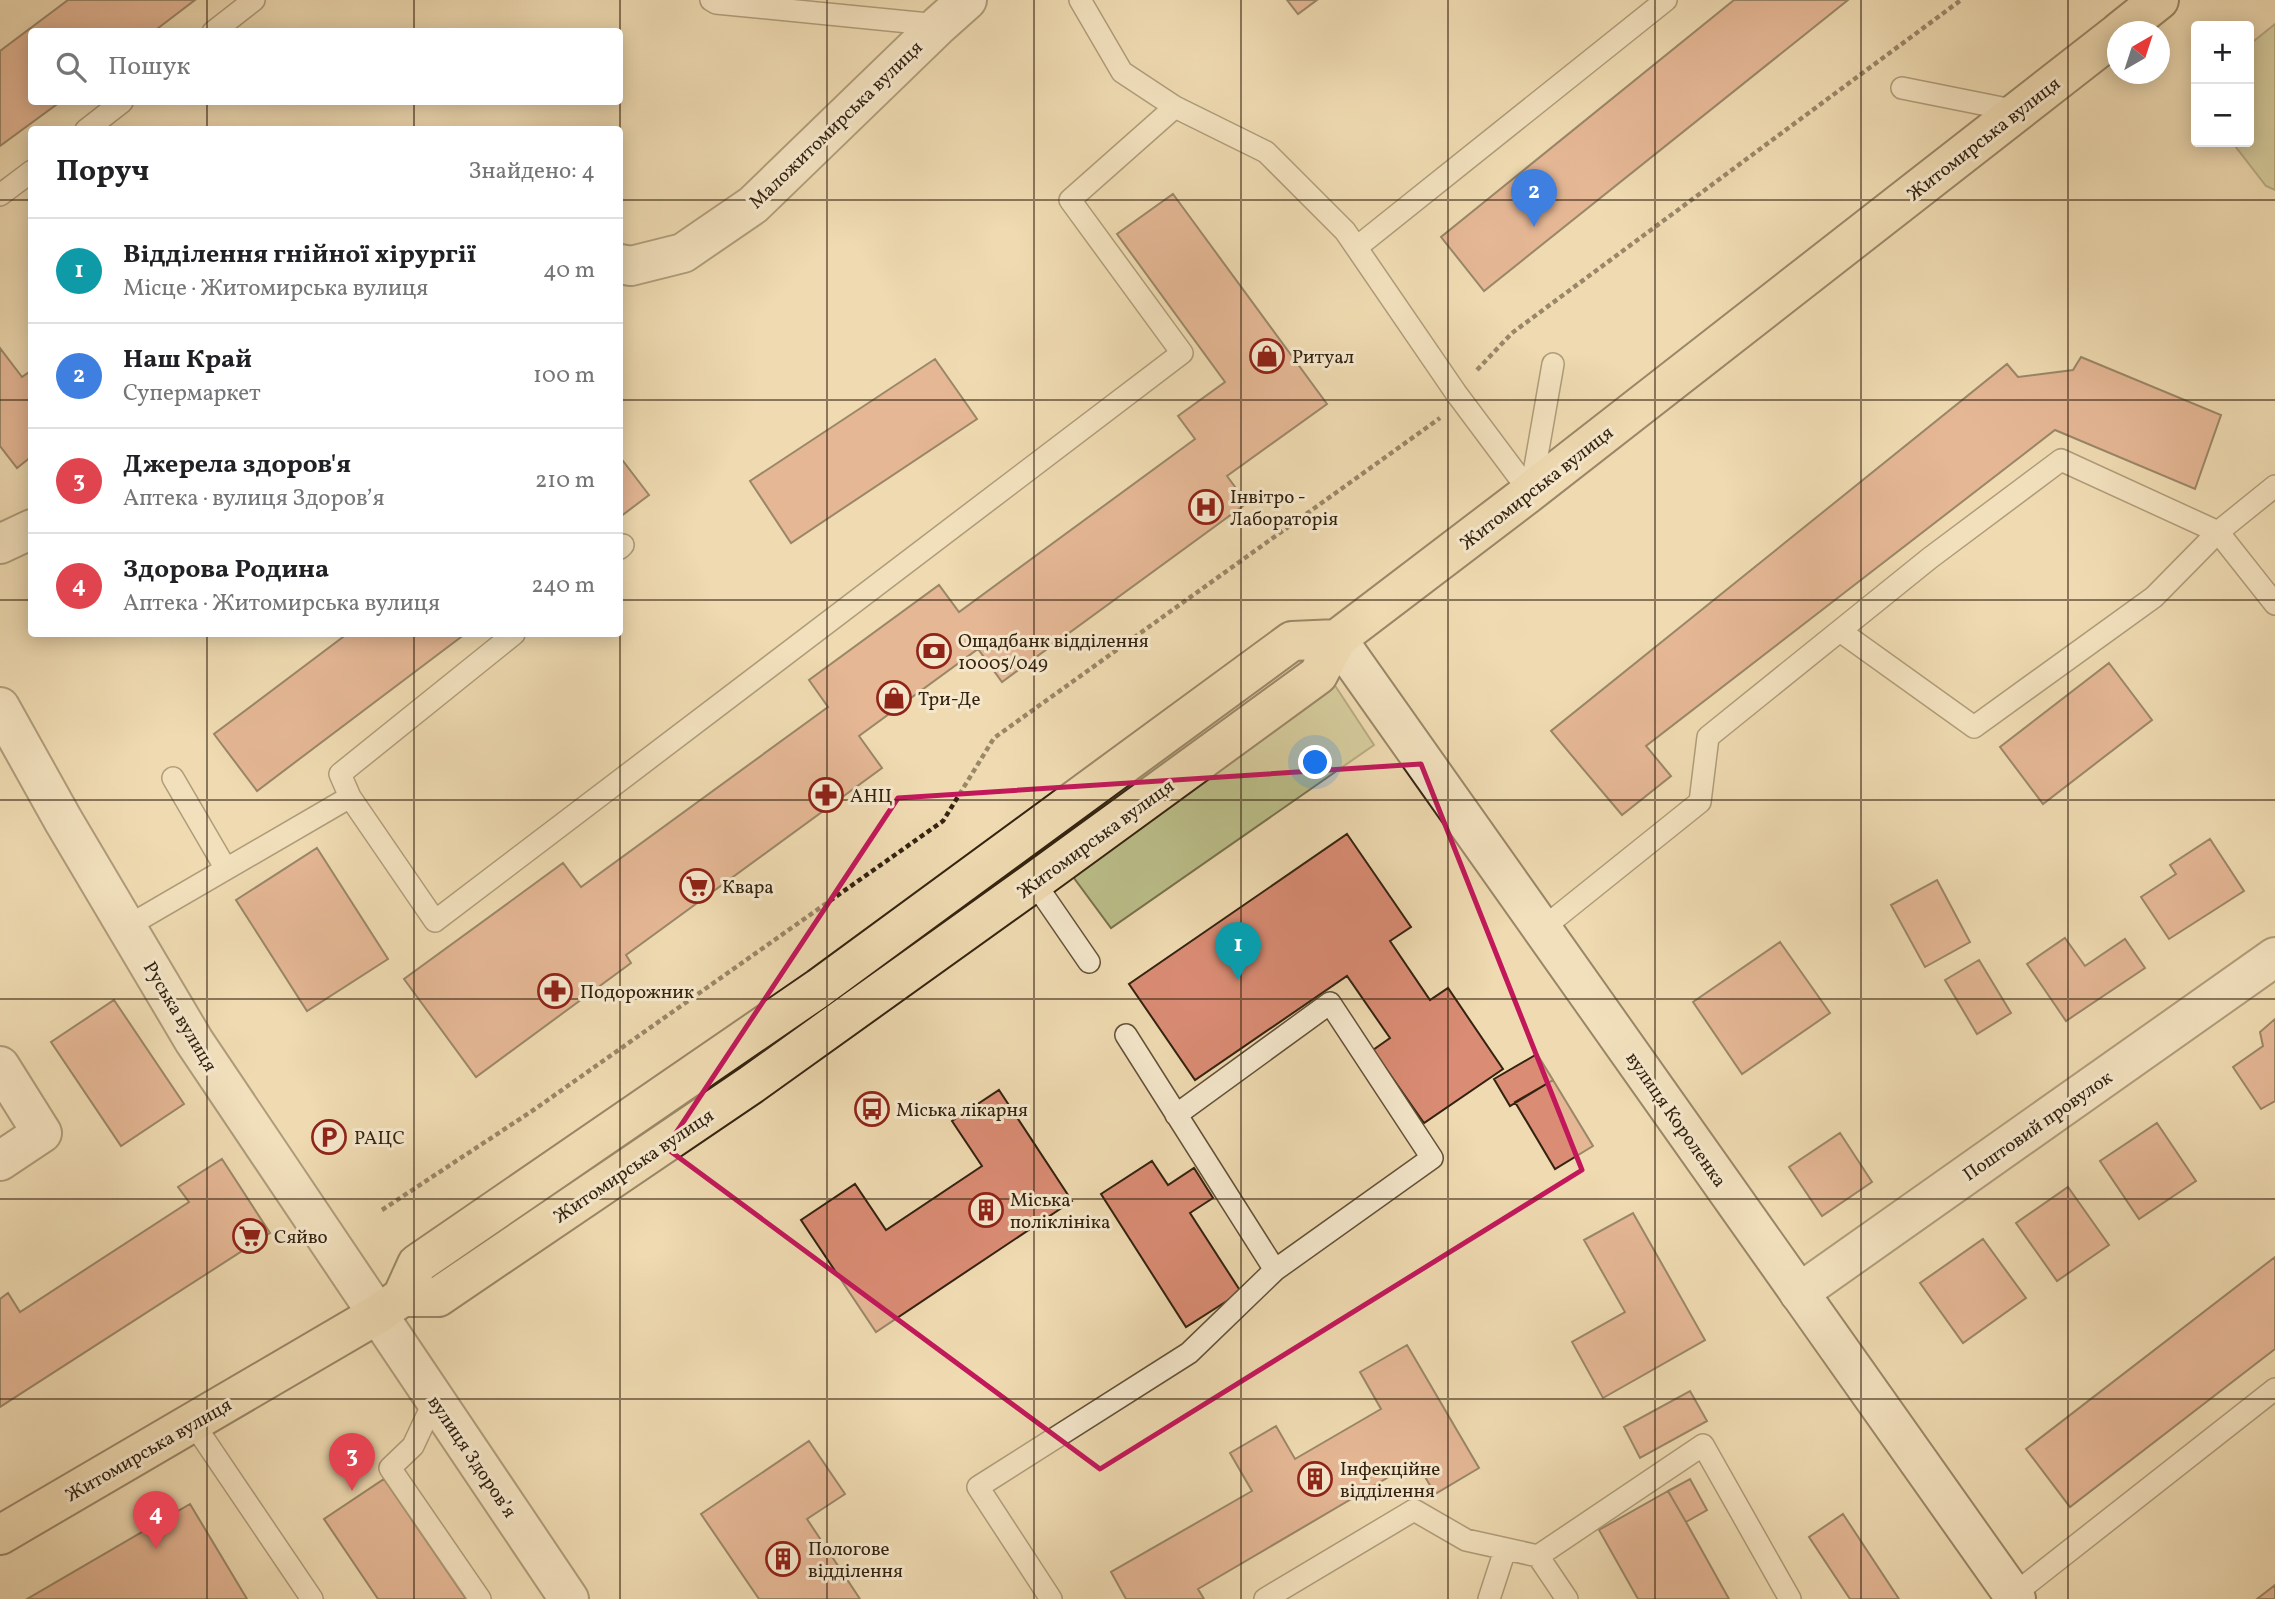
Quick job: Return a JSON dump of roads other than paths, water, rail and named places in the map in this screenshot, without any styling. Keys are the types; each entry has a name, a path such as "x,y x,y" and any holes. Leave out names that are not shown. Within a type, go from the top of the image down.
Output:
{"main road":[{"name":"Житомирська вулиця","path":"2132,21 2159,0"},
{"name":"Житомирська вулиця","path":"0,1535 390,1306 438,1297 752,1084 1318,675 1337,639 1530,492 2107,41"},
{"path":"390,1306 417,1264 819,988 1292,641 1337,639"}],"street":[{"name":"Маложитомирська вулиця","path":"623,265 631,266 683,253 753,205 967,0"},
{"path":"0,544 28,531"},
{"name":"вулиця Короленка","path":"1337,639 2014,1597"},
{"name":"Руська вулиця","path":"0,708 194,1041 390,1306"},
{"name":"Поштовий провулок","path":"1799,1293 2275,957"},
{"path":"0,1066 42,1133 0,1161"},
{"name":"вулиця Здоровʼя","path":"390,1306 435,1399 569,1599"}],"lane":[{"path":"218,28 254,0"},
{"path":"710,0 716,3 939,25"},
{"path":"1080,0 1122,72 1175,107 1266,152 1345,231 1456,393 1530,492"},
{"path":"1357,247 1666,0"},
{"path":"1902,88 2017,111"},
{"path":"91,126 118,105"},
{"path":"510,637 341,774 350,797 435,920 1182,354 1070,200 1175,107"},
{"path":"0,195 28,174"},
{"path":"1530,492 1552,364"},
{"path":"1543,928 1700,802 1708,737 1930,558 2061,460 2218,532 2275,604"},
{"path":"1840,631 1974,727 2154,597 2218,532 2275,486"},
{"path":"173,778 226,869"},
{"path":"128,926 350,797"},
{"path":"1034,882 1089,962"},
{"path":"1051,1599 978,1488 1189,1353 1275,1270 1432,1158 1330,1003 1177,1115"},
{"path":"1126,1035 1275,1270"},
{"path":"2014,1597 2275,1389"},
{"path":"435,1399 413,1446 390,1468 480,1599"},
{"path":"193,1423 312,1599"},
{"path":"1265,1599 1414,1510 1466,1540 1538,1556 1703,1445 1790,1599"},
{"path":"1489,1599 1505,1550"},
{"path":"1538,1556 1567,1599"}],"place":[{"name":"Наш Край","path":"1534,227"},
{"name":"Ритуал","path":"1267,356"},
{"name":"Інвітро - Лабораторія","path":"1206,507"},
{"name":"Ощадбанк відділення 10005/049","path":"934,651"},
{"name":"Три-Де","path":"894,698"},
{"name":"АНЦ","path":"826,795"},
{"name":"Квара","path":"697,886"},
{"name":"Відділення гнійної хірургії","path":"1238,980"},
{"name":"Подорожник","path":"555,991"},
{"name":"Міська лікарня","path":"872,1109"},
{"name":"РАЦС","path":"329,1137"},
{"name":"Міська поліклініка","path":"986,1210"},
{"name":"Сяйво","path":"250,1236"},
{"name":"Інфекційне відділення","path":"1315,1479"},
{"name":"Джерела здоров'я","path":"352,1491"},
{"name":"Здорова Родина","path":"156,1549"},
{"name":"Пологове відділення","path":"783,1559"}]}
